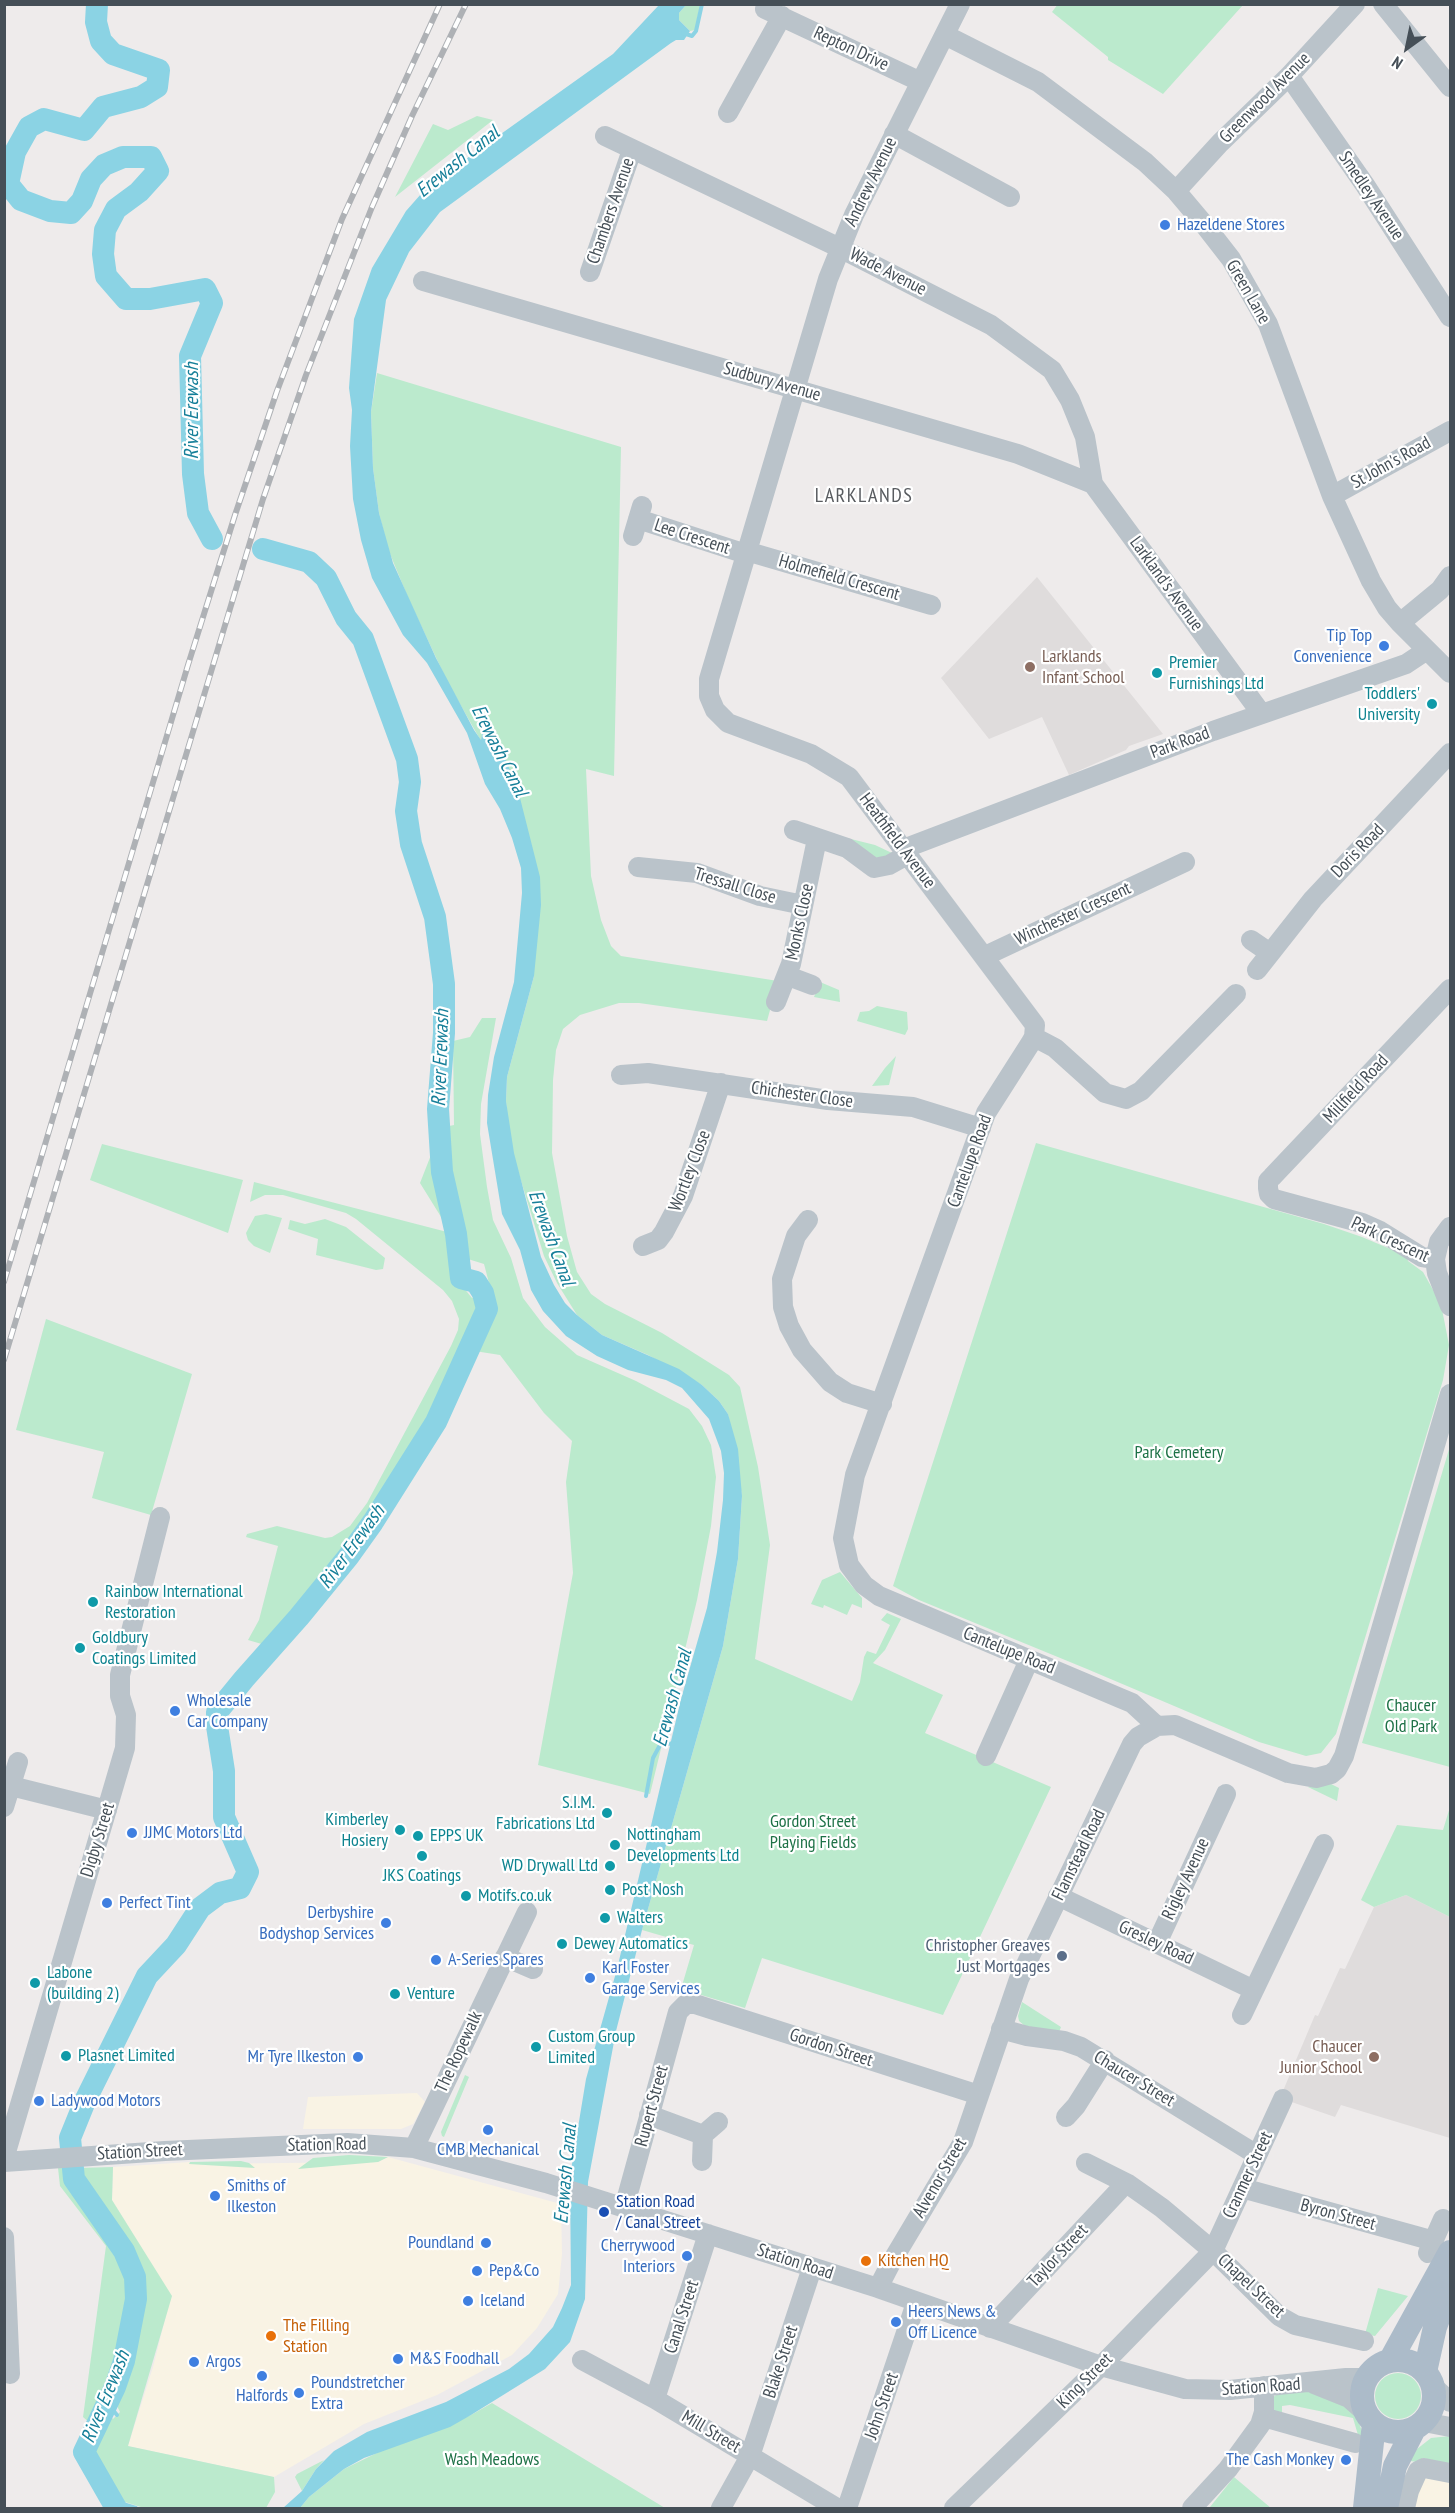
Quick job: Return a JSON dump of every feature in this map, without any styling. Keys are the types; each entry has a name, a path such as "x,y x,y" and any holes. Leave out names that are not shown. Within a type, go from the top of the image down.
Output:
{"main road":[{"path":"1390,2361 1438,2249"},
{"path":"1386,2508 1395,2466 1433,2405 1436,2387 1435,2327 1450,2287"},
{"path":"1365,2508 1370,2418 1363,2401 1363,2389 1367,2378 1373,2370 1390,2361 1409,2362 1436,2387"},
{"path":"1370,2418 1393,2432 1419,2425"}],"street":[{"name":"Andrew Avenue","path":"770,470 840,248 894,134 960,4"},
{"name":"Greenwood Avenue","path":"1176,191 1220,143 1289,76 1355,4"},
{"path":"1383,4 1450,87"},
{"name":"Repton Drive","path":"728,113 773,12 921,82"},
{"name":"Green Lane","path":"945,35 1038,82 1145,162 1176,191 1231,259 1268,324 1332,496 1371,581 1387,608 1427,650"},
{"name":"Smedley Avenue","path":"1289,76 1365,185 1450,316"},
{"path":"894,134 998,197"},
{"name":"Wade Avenue","path":"605,136 840,248 991,325 1052,370 1070,400 1085,437 1093,483"},
{"name":"Chambers Avenue","path":"590,272 632,150"},
{"name":"Sudbury Avenue","path":"423,280 446,296 795,389 1018,454 1093,483"},
{"name":"St John's Road","path":"1332,496 1450,431"},
{"name":"Heathfield Avenue","path":"770,470 709,679 709,696 715,710 736,727 811,754 839,770 859,790 1032,1020 1034,1036"},
{"name":"Larkland's Avenue","path":"1093,483 1261,713"},
{"name":"Lee Crescent","path":"638,520 746,552"},
{"name":"Holmefield Crescent","path":"746,552 931,605"},
{"path":"1400,623 1440,590 1450,576"},
{"path":"1427,650 1450,673"},
{"name":"Park Road","path":"905,852 1261,713 1406,664 1427,650"},
{"name":"Doris Road","path":"1257,970 1313,899 1450,753"},
{"path":"794,830 847,848 874,868 889,866 905,852"},
{"name":"Monks Close","path":"776,1002 788,976 817,839"},
{"name":"Winchester Crescent","path":"985,956 1159,868 1185,862"},
{"name":"Tressall Close","path":"638,867 667,878 697,873 760,896 803,905"},
{"path":"1251,940 1270,953"},
{"path":"788,976 812,985"},
{"name":"Millfield Road","path":"1268,1191 1268,1181 1450,989"},
{"path":"1034,1036 1054,1048 1105,1093 1126,1099 1141,1091 1225,1019 1236,994"},
{"name":"Cantelupe Road","path":"1034,1036 990,1105 981,1128 855,1475 847,1512 844,1547 853,1573 867,1588 879,1596 1132,1703 1157,1726"},
{"name":"Chichester Close","path":"621,1075 648,1073 828,1100 913,1107 981,1128"},
{"name":"Wortley Close","path":"643,1246 652,1244 664,1233 683,1196 721,1083"},
{"name":"Park Crescent","path":"1268,1191 1274,1199 1370,1226 1422,1257 1435,1259 1437,1273 1450,1306"},
{"path":"808,1220 796,1236 782,1279 783,1307 789,1326 802,1350 830,1382 847,1393 882,1404"},
{"path":"1435,1259 1439,1242 1450,1227"},
{"path":"1157,1726 1183,1727 1288,1773 1316,1778 1331,1774 1337,1769 1347,1746 1450,1394"},
{"name":"Digby Street","path":"4,2161 125,1748 126,1715 120,1686 122,1661 160,1517"},
{"path":"986,1756 1029,1660"},
{"name":"Flamstead Road","path":"1013,1994 1132,1744 1142,1734 1157,1726"},
{"path":"4,1807 18,1762"},
{"path":"11,1786 107,1810"},
{"name":"Rigley Avenue","path":"1157,1943 1210,1812 1226,1794"},
{"path":"1242,2015 1325,1845"},
{"name":"Gresley Road","path":"1058,1896 1254,1990"},
{"name":"The Ropewalk","path":"414,2148 527,1912"},
{"path":"505,1957 533,1969"},
{"name":"Alvenor Street","path":"878,2288 955,2157 979,2095 1013,1994"},
{"name":"Gordon Street","path":"682,2006 695,2004 979,2095"},
{"name":"Rupert Street","path":"624,2208 678,2012 682,2006"},
{"name":"Chaucer Street","path":"1001,2029 1072,2043 1105,2060 1257,2156"},
{"path":"1066,2117 1076,2106 1105,2060"},
{"name":"Cranmer Street","path":"1213,2251 1283,2099"},
{"path":"649,2115 710,2129 702,2161"},
{"name":"Station Road","path":"276,2146 346,2143 414,2148 554,2186 708,2234 878,2288 1101,2366 1185,2389 1230,2390 1346,2378 1367,2378"},
{"name":"Station Street","path":"4,2161 276,2146"},
{"name":"Chapel Street","path":"1086,2163 1146,2195 1213,2251 1279,2316 1320,2339 1364,2341"},
{"name":"Taylor Street","path":"990,2328 1126,2183"},
{"name":"Byron Street","path":"1242,2188 1438,2249"},
{"path":"1438,2249 1443,2219"},
{"name":"Canal Street","path":"655,2399 708,2234"},
{"path":"4,2237 10,2374"},
{"name":"King Street","path":"954,2508 1101,2366 1213,2251"},
{"name":"Blake Street","path":"721,2508 750,2456 812,2268"},
{"name":"John Street","path":"847,2508 916,2303"},
{"name":"Mill Street","path":"582,2360 655,2399 837,2508"},
{"name":"Station Road","path":"1311,2383 1349,2398 1370,2418"},
{"path":"1192,2508 1242,2452 1263,2417 1264,2386"},
{"name":"Station Road","path":"1263,2417 1328,2429 1355,2443"},
{"path":"1419,2425 1450,2427"},
{"path":"1405,2508 1414,2477 1424,2468 1450,2473"}],"shaded area":[{"name":"Larklands Infant School","path":"1037,577 1163,734 1129,746 1126,750 1069,775 1042,717 989,739 941,678"},
{"name":"Chaucer Junior School","path":"1406,1895 1450,1917 1450,2138 1341,2105 1335,2117 1280,2098 1315,2015 1318,2016 1340,1968 1345,1969 1374,1907"},
{"name":"Smiths of Ilkeston","path":"417,2093 425,2102 413,2124 401,2129 303,2129 308,2097"},
{"path":"388,2157 561,2204 562,2254 558,2294 537,2328 512,2355 437,2395 364,2424 274,2477 128,2446 153,2367 171,2296 112,2200 113,2167 190,2162 190,2164 378,2162"},
{"path":"1421,2478 1450,2479 1450,2508 1411,2508"}],"green space":[{"path":"1058,4 1243,5 1163,94 1108,60 1108,57 1052,12"},
{"path":"686,5 700,5 695,30 690,31 679,20 679,13"},
{"path":"477,116 493,120 395,197 433,124 448,130"},
{"name":"Gordon Street Playing Fields","path":"377,373 621,447 614,776 586,769 591,876 601,920 611,946 621,956 778,981 767,1021 639,1003 619,1003 580,1015 563,1029 556,1050 553,1080 552,1153 567,1236 577,1272 591,1294 605,1304 662,1333 729,1375 740,1387 758,1467 770,1545 755,1659 852,1701 860,1682 867,1651 876,1654 890,1625 881,1620 887,1613 901,1619 885,1650 873,1663 943,1695 925,1733 1051,1787 943,2015 762,1958 745,2008 681,1989 694,1945 642,1930 723,1646 738,1559 742,1496 728,1414 719,1401 702,1385 648,1355 602,1335 577,1315 557,1283 544,1256 515,1161 508,1127 506,1101 507,1077 534,976 519,794 489,726 483,729 481,741 448,683 388,549 379,513 373,468 371,412"},
{"path":"843,837 875,845 892,853 883,862"},
{"path":"820,982 839,990 840,1002 814,997"},
{"path":"877,1006 907,1012 908,1029 905,1035 857,1021 860,1012 869,1011"},
{"path":"482,1018 496,1018 481,1104 480,1134 493,1220 511,1258 523,1298 545,1327 577,1355 636,1381 689,1409 702,1426 711,1445 716,1477 711,1526 697,1600 650,1794 538,1765 573,1573 566,1482 572,1441 544,1413 500,1355 462,1349 412,1450 352,1541 265,1645 248,1640 259,1620 278,1546 246,1537 247,1534 277,1526 325,1538 332,1537 350,1526 367,1503 451,1346 458,1330 459,1319 452,1301 443,1290 356,1219 346,1213 283,1195 265,1195 250,1202 254,1182 451,1233 420,1183 431,1155 430,1130 454,1125 453,1041 470,1037","holes":["455,1255 484,1264 489,1283 472,1298 458,1281"]},
{"path":"896,1056 889,1085 872,1086 885,1068"},
{"name":"Park Cemetery","path":"1036,1143 1324,1224 1362,1237 1407,1256 1408,1261 1423,1272 1441,1304 1449,1345 1443,1380 1336,1734 1321,1753 1306,1756 1259,1742 919,1600 893,1586"},
{"path":"102,1144 243,1180 228,1233 90,1180"},
{"path":"266,1214 282,1218 270,1253 254,1246 248,1240 246,1233 255,1216"},
{"path":"325,1219 346,1227 385,1258 383,1269 376,1270 316,1255 318,1239 288,1229 290,1220 305,1224"},
{"path":"46,1319 192,1374 151,1515 92,1498 104,1452 16,1430"},
{"name":"Chaucer Old Park","path":"1450,1446 1450,1767 1362,1743"},
{"path":"840,1572 862,1598 862,1608 852,1604 847,1615 824,1605 823,1608 811,1604 822,1580"},
{"path":"1331,1784 1339,1788 1337,1801 1308,1787"},
{"path":"1450,1807 1450,1917 1406,1895 1374,1907 1361,1900 1397,1825 1443,1830"},
{"path":"1022,2002 1061,2027 1059,2032 1025,2026 1019,2021 1018,2016"},
{"path":"465,2075 469,2077 444,2137 441,2132"},
{"path":"349,2155 388,2157 378,2162 298,2169 313,2158"},
{"path":"241,2161 255,2168 189,2164 190,2162"},
{"path":"113,2167 112,2200 172,2296 128,2446 274,2477 275,2492 266,2508 144,2508 125,2502 119,2497 92,2451 108,2413 113,2419 120,2412 116,2404 125,2379 141,2307 138,2275 126,2248 78,2177 78,2168"},
{"path":"58,2168 66,2168 69,2184 120,2253 129,2281 130,2299 119,2361 92,2425 83,2417 106,2246 60,2186"},
{"path":"1378,2288 1408,2296 1375,2336 1365,2334"},
{"path":"1398,2373 1414,2380 1421,2396 1414,2412 1398,2419 1382,2412 1375,2396 1382,2380"},
{"path":"1316,2391 1327,2393 1357,2416 1364,2438 1360,2457 1358,2435 1353,2418 1290,2405 1282,2406 1282,2413 1274,2412 1273,2397 1278,2394"},
{"name":"Wash Meadows","path":"492,2403 665,2508 300,2508 309,2497 344,2469 381,2451 471,2415"},
{"path":"1450,2436 1450,2464 1423,2458 1418,2462 1410,2461 1417,2449 1431,2438"},
{"path":"324,2460 302,2491 295,2477 297,2474"},
{"path":"1234,2477 1271,2508 1210,2507"}],"water":[{"name":"Erewash Canal","path":"659,5 686,5 679,13 679,20 690,31 684,40 671,43 440,212 409,252 386,300 371,412 373,468 379,513 393,563 436,658 474,730 481,740 483,729 489,725 506,760 519,794 540,877 541,905 534,976 507,1077 506,1101 514,1153 541,1257 565,1303 577,1315 602,1335 679,1369 702,1385 719,1401 728,1414 738,1449 742,1496 738,1559 723,1646 642,1930 616,2031 588,2182 585,2299 570,2342 545,2369 471,2415 450,2427 364,2458 344,2469 309,2497 300,2508 283,2508 302,2491 316,2469 334,2451 367,2432 446,2402 509,2369 529,2354 553,2327 562,2308 571,2285 570,2176 586,2079 617,1969 681,1699 707,1608 717,1552 724,1473 721,1451 709,1419 682,1388 666,1380 628,1370 597,1356 566,1336 543,1311 531,1290 520,1250 502,1214 487,1123 488,1095 494,1057 514,982 522,893 521,868 512,838 500,809 485,784 467,733 427,663 403,635 372,578 361,540 353,499 350,446 352,410 349,388 354,319 372,268 406,211 421,194 470,156 613,54"}],"waterway":[{"name":"River Erewash","path":"97,4 96,22 101,41 113,54 159,70 157,87 141,97 103,107 84,130 44,119 29,127 15,152 8,184 21,200 50,211 71,213 82,201 91,179 104,165 123,157 151,157 158,171 139,192 116,209 105,230 103,254 106,276 126,299 150,299 205,289 212,303 190,356 193,474 198,513 212,539"},
{"path":"683,33 692,36 696,31 702,4"},
{"name":"River Erewash","path":"116,2508 84,2452 115,2387 124,2361 136,2299 135,2277 124,2251 74,2179 70,2138 85,2101 147,1976 176,1945 200,1908 220,1893 240,1888 248,1872 224,1817 224,1771 217,1712 299,1617 373,1522 436,1422 487,1309 483,1293 476,1282 461,1278 456,1234 442,1172 438,1109 444,1033 444,984 435,917 411,844 406,811 410,782 407,759 363,639 346,618 326,578 309,562 263,549"},
{"name":"Erewash Canal","path":"646,1796 653,1758 660,1745 675,1743"},
{"path":"107,2403 117,2415"},
{"path":"113,2501 136,2508"}],"railway":[{"path":"4,1282 188,665 277,391 342,219 440,4"},
{"path":"4,1360 263,499 306,375 372,207 412,116 466,4"}],"place":[{"name":"Hazeldene Stores","path":"1165,225"},
{"name":"Tip Top Convenience","path":"1384,646"},
{"name":"Larklands Infant School","path":"1030,667"},
{"name":"Premier Furnishings Ltd","path":"1157,673"},
{"name":"Toddlers' University","path":"1432,704"},
{"name":"Rainbow International Restoration","path":"93,1602"},
{"name":"Goldbury Coatings Limited","path":"80,1648"},
{"name":"Wholesale Car Company","path":"175,1711"},
{"name":"S.I.M. Fabrications Ltd","path":"607,1813"},
{"name":"Kimberley Hosiery","path":"400,1830"},
{"name":"JJMC Motors Ltd","path":"132,1833"},
{"name":"EPPS UK","path":"418,1836"},
{"name":"Nottingham Developments Ltd","path":"615,1845"},
{"name":"JKS Coatings","path":"422,1856"},
{"name":"WD Drywall Ltd","path":"610,1866"},
{"name":"Post Nosh","path":"610,1890"},
{"name":"Motifs.co.uk","path":"466,1896"},
{"name":"Perfect Tint","path":"107,1903"},
{"name":"Walters","path":"605,1918"},
{"name":"Derbyshire Bodyshop Services","path":"386,1923"},
{"name":"Dewey Automatics","path":"562,1944"},
{"name":"Christopher Greaves Just Mortgages","path":"1062,1956"},
{"name":"A-Series Spares","path":"436,1960"},
{"name":"Karl Foster Garage Services","path":"590,1978"},
{"name":"Labone (building 2)","path":"35,1983"},
{"name":"Venture","path":"395,1994"},
{"name":"Custom Group Limited","path":"536,2047"},
{"name":"Plasnet Limited","path":"66,2056"},
{"name":"Mr Tyre Ilkeston","path":"358,2057"},
{"name":"Chaucer Junior School","path":"1374,2057"},
{"name":"Ladywood Motors","path":"39,2101"},
{"name":"CMB Mechanical","path":"488,2130"},
{"name":"Smiths of Ilkeston","path":"215,2196"},
{"name":"Station Road / Canal Street","path":"604,2212"},
{"name":"Poundland","path":"486,2243"},
{"name":"Cherrywood Interiors","path":"687,2256"},
{"name":"Kitchen HQ","path":"866,2261"},
{"name":"Pep&Co","path":"477,2271"},
{"name":"Iceland","path":"468,2301"},
{"name":"Heers News & Off Licence","path":"896,2322"},
{"name":"The Filling Station","path":"271,2336"},
{"name":"M&S Foodhall","path":"398,2359"},
{"name":"Argos","path":"194,2362"},
{"name":"Halfords","path":"262,2376"},
{"name":"Poundstretcher Extra","path":"299,2393"},
{"name":"The Cash Monkey","path":"1346,2460"}],"district":[{"name":"LARKLANDS","path":"864,496"}]}
